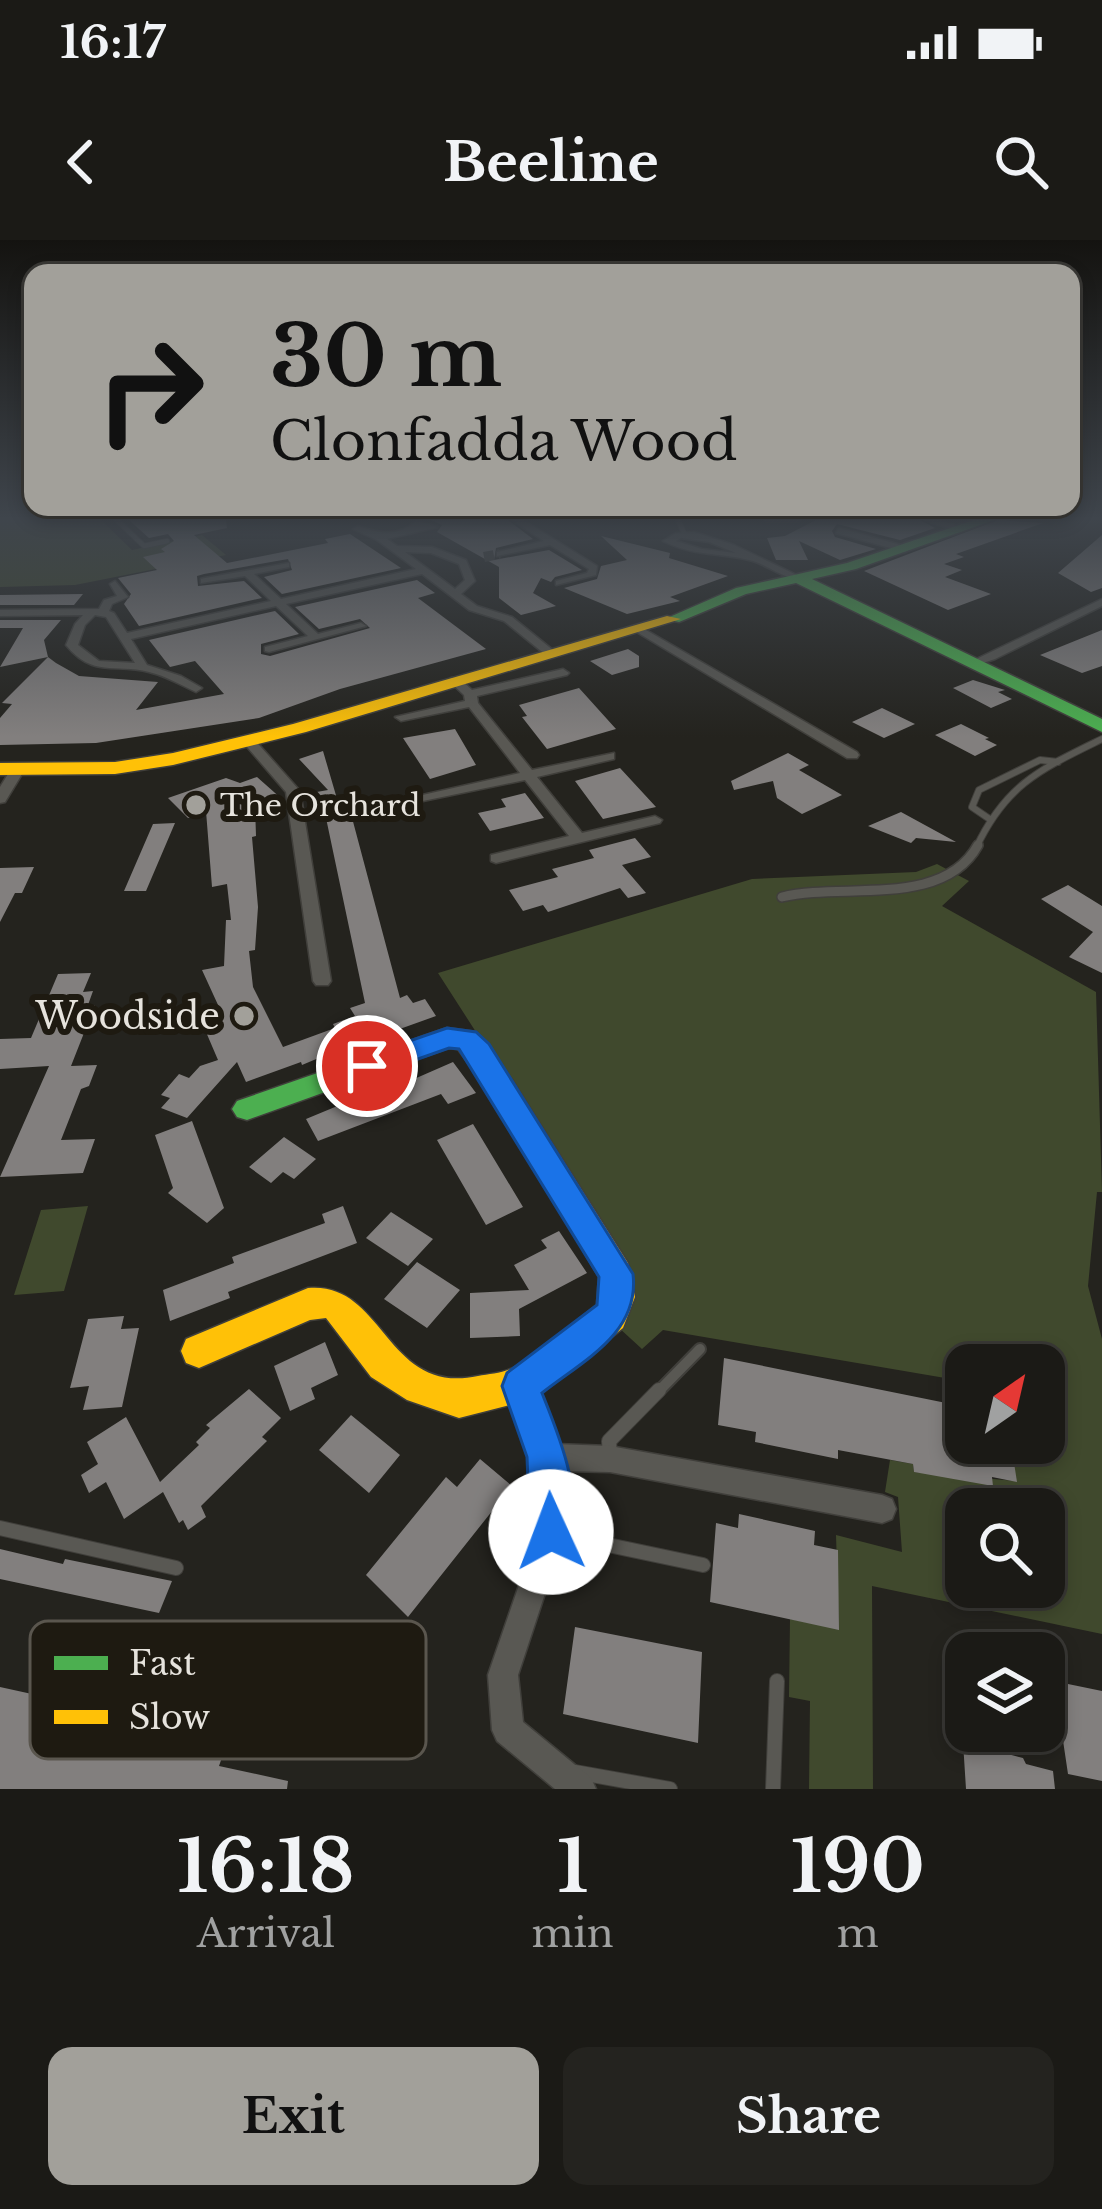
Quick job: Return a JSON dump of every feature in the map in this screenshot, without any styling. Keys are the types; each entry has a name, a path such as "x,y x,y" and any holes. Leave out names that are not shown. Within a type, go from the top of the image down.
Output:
{"street":[{"path":"121,592 124,597 108,602 73,635 72,645 80,656 102,666 143,667"},
{"path":"268,592 315,637"},
{"path":"124,637 327,592"},
{"path":"450,592 473,608 508,620 556,663"},
{"path":"454,595 457,592"},
{"path":"400,717 738,592"},
{"path":"828,592 1102,725"},
{"path":"974,663 1021,645 1064,618 1102,602"},
{"path":"0,613 110,615 143,667 154,674 177,676 196,688"},
{"path":"269,649 361,626"},
{"path":"639,629 852,755"},
{"path":"0,799 9,769 115,768 465,693"},
{"path":"465,693 578,838"},
{"path":"248,741 293,790 322,981"},
{"path":"423,799 609,756"},
{"path":"496,858 655,820"},
{"path":"199,1351 308,1304 329,1302 342,1309 384,1364 420,1387 459,1399 520,1386 611,1316 618,1297 616,1274 478,1051 466,1039 447,1038 247,1109"},
{"path":"520,1386 547,1457 551,1532 503,1675 508,1730 580,1789"},
{"path":"547,1457 610,1459 882,1509"}],"lane":[{"path":"782,897 812,886 945,877 982,844 1006,800 1058,762 1102,739"},
{"path":"991,820 972,807 979,790 1040,760 1058,762"},
{"path":"610,1459 609,1441 700,1349"},
{"path":"0,1528 176,1568"},
{"path":"551,1532 704,1564"},
{"path":"773,1789 777,1681"},
{"path":"553,1766 670,1789"}],"green space":[{"path":"937,864 969,881 942,906 1096,992 1102,1192 1097,1192 1088,1286 1102,1339 1102,1634 977,1608 1065,1608 1065,1488 945,1488 945,1601 872,1586 873,1789 809,1789 810,1701 789,1697 790,1619 839,1629 836,1535 902,1552 898,1497 885,1492 890,1460 913,1464 914,1472 1016,1481 1014,1464 1065,1464 1065,1344 945,1344 945,1378 663,1330 642,1349 618,1327 629,1270 438,973 752,879 916,872"},
{"path":"88,1206 64,1291 14,1295 41,1210"}],"building":[{"path":"256,592 262,598 139,626 124,604 131,594"},
{"path":"361,592 434,592 418,598 486,649 340,689 259,718 96,743 0,745 0,718 12,704 2,703 48,657 79,676 158,682 136,710 224,694 195,661 170,667 149,640 275,611 299,634 261,644 261,654 270,656 370,628 360,619 319,629 295,607"},
{"path":"499,592 533,592 556,606 521,615 499,598"},
{"path":"574,592 683,592 670,597 680,601 627,614"},
{"path":"910,592 991,594 948,610"},
{"path":"83,594 74,605 0,605 0,595"},
{"path":"0,620 61,620 44,640 48,657 0,667 23,628 0,628"},
{"path":"1102,630 1102,666 1082,673 1040,655"},
{"path":"628,649 639,656 639,667 612,675 590,661"},
{"path":"973,680 1005,690 998,692 1012,699 991,708 953,688"},
{"path":"579,688 616,729 547,749 522,717 527,716 519,705"},
{"path":"882,708 915,724 884,738 852,722"},
{"path":"961,724 997,745 975,756 935,735"},
{"path":"455,729 476,765 430,779 403,738"},
{"path":"323,751 340,809 315,812 311,793 328,790 299,759"},
{"path":"788,753 809,765 799,770 842,795 802,814 777,798 773,781 734,790 731,781"},
{"path":"620,768 656,807 603,819 575,781"},
{"path":"257,777 283,800 255,806 256,836 252,837 258,907 255,950 249,951 253,987 283,1047 335,1028 333,1024 355,1016 350,1008 365,1003 326,818 351,814 400,998 407,995 413,1003 425,999 436,1016 397,1030 395,1026 302,1065 246,1082 237,1062 187,1118 161,1108 170,1098 161,1095 179,1074 189,1078 200,1066 218,1060 203,1025 224,1018 202,970 224,966 226,920 231,920 227,884 212,887 206,811 188,818 168,798 226,778 240,783"},
{"path":"525,793 544,818 490,831 478,813 506,807 501,799"},
{"path":"901,812 956,842 916,838 911,843 868,826"},
{"path":"175,823 146,891 124,891 153,824"},
{"path":"635,838 651,857 622,865 646,893 628,898 620,888 548,912 543,905 523,911 509,890 558,877 552,869 594,858 589,850"},
{"path":"34,867 22,893 15,893 0,922 0,868"},
{"path":"1068,885 1102,906 1102,973 1069,957 1093,932 1041,899"},
{"path":"91,973 83,992 93,991 88,1005 95,1005 71,1066 97,1065 89,1086 81,1089 61,1140 95,1139 83,1173 0,1177 49,1066 0,1069 0,1039 31,1038 58,974"},
{"path":"453,1062 476,1093 448,1104 441,1094 318,1141 306,1119 347,1102 350,1107"},
{"path":"192,1121 224,1208 207,1223 168,1193 173,1188 155,1135"},
{"path":"473,1124 523,1207 486,1225 437,1140"},
{"path":"284,1137 316,1159 294,1179 283,1172 271,1183 249,1167"},
{"path":"343,1206 357,1243 228,1292 230,1298 170,1321 163,1290 234,1263 232,1257 325,1223 322,1214"},
{"path":"391,1212 433,1239 408,1266 366,1238"},
{"path":"559,1231 587,1273 519,1309 520,1336 470,1338 470,1293 529,1290 514,1265 547,1248 541,1240"},
{"path":"417,1262 460,1290 427,1328 384,1299"},
{"path":"124,1316 121,1329 139,1328 122,1407 83,1410 89,1386 70,1388 88,1319"},
{"path":"325,1342 338,1375 311,1388 315,1399 290,1411 274,1366"},
{"path":"724,1358 945,1403 945,1464 1014,1464 1017,1482 992,1477 993,1486 914,1472 913,1464 838,1450 838,1459 755,1442 756,1432 718,1425"},
{"path":"249,1389 281,1418 262,1437 267,1441 201,1506 206,1517 188,1530 183,1520 179,1523 163,1492 124,1519 106,1482 89,1493 81,1475 98,1464 87,1442 126,1417 160,1482 199,1445 196,1442 210,1428 206,1425"},
{"path":"351,1415 400,1455 369,1493 319,1450"},
{"path":"480,1459 512,1486 408,1617 366,1575 446,1477 457,1487"},
{"path":"739,1514 815,1531 814,1545 838,1550 839,1630 710,1602 716,1523 738,1528"},
{"path":"0,1549 172,1581 159,1613 0,1579"},
{"path":"575,1627 702,1652 698,1743 563,1714"},
{"path":"1068,1684 1102,1691 1102,1781 1068,1774"},
{"path":"0,1687 30,1694 30,1759 221,1759 219,1766 288,1781 287,1789 0,1789"},
{"path":"964,1752 1000,1752 1023,1758 1026,1764 1053,1771 1055,1789 966,1789"}],"traffic: fast":[{"path":"673,619 738,592"},
{"path":"827,592 1102,726"},
{"path":"247,1109 447,1038 466,1039 502,1088"}],"traffic: slow":[{"path":"0,769 115,768 173,759 299,728 673,619"},
{"path":"199,1351 308,1304 329,1302 342,1309 384,1365 420,1387 459,1399 520,1386 611,1316 618,1297 616,1274 502,1088"}],"place":[{"name":"The Orchard","path":"196,805"},
{"name":"Woodside","path":"244,1016"}],"route":[{"path":"367,1066 447,1038 466,1039 478,1051 616,1274 618,1297 611,1316 520,1386 547,1457 551,1532"}]}
